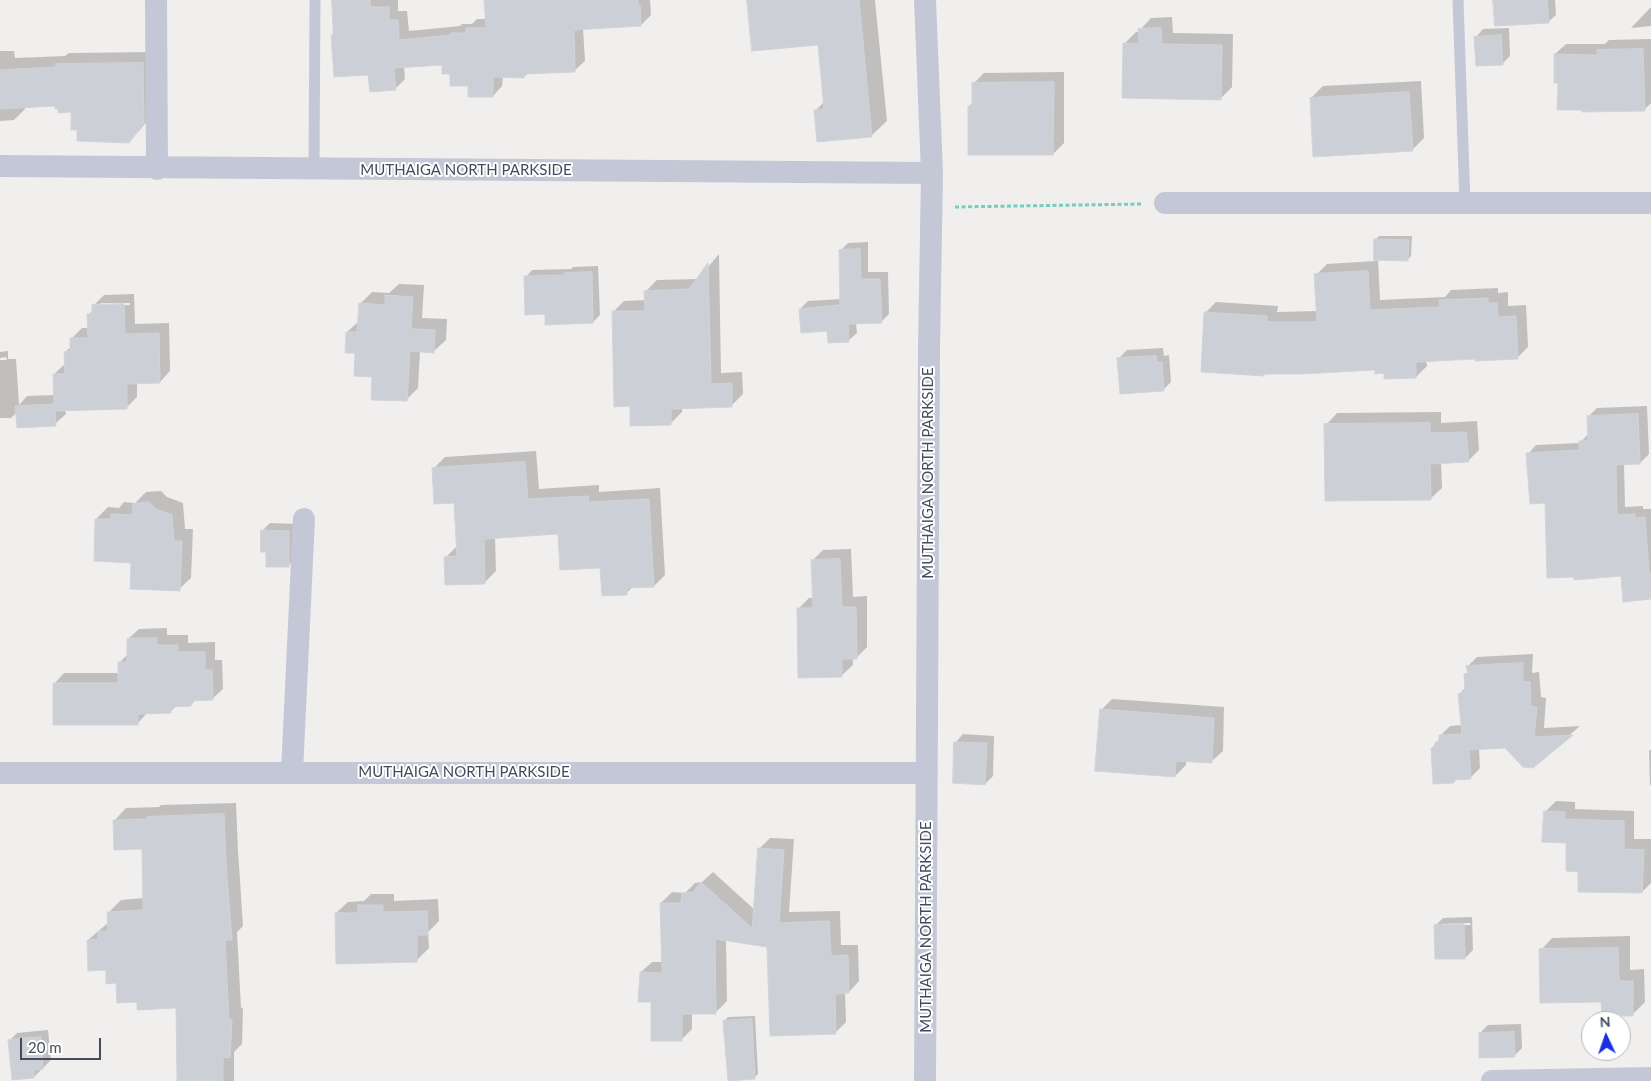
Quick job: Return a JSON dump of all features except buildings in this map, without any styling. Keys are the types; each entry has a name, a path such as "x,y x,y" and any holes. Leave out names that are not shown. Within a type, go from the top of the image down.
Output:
{"street":[{"path":"156,0 157,168"},
{"name":"MUTHAIGA NORTH PARKSIDE","path":"924,0 932,173 929,348 925,1081"},
{"name":"MUTHAIGA NORTH PARKSIDE","path":"0,166 932,173"},
{"path":"1164,203 1651,203"},
{"path":"292,772 304,520"},
{"name":"MUTHAIGA NORTH PARKSIDE","path":"0,773 927,773"},
{"path":"1492,1081 1651,1078"}],"lane":[{"path":"314,169 315,0"},
{"path":"1458,0 1465,203"}],"path":[{"path":"931,208 1164,203"}]}
